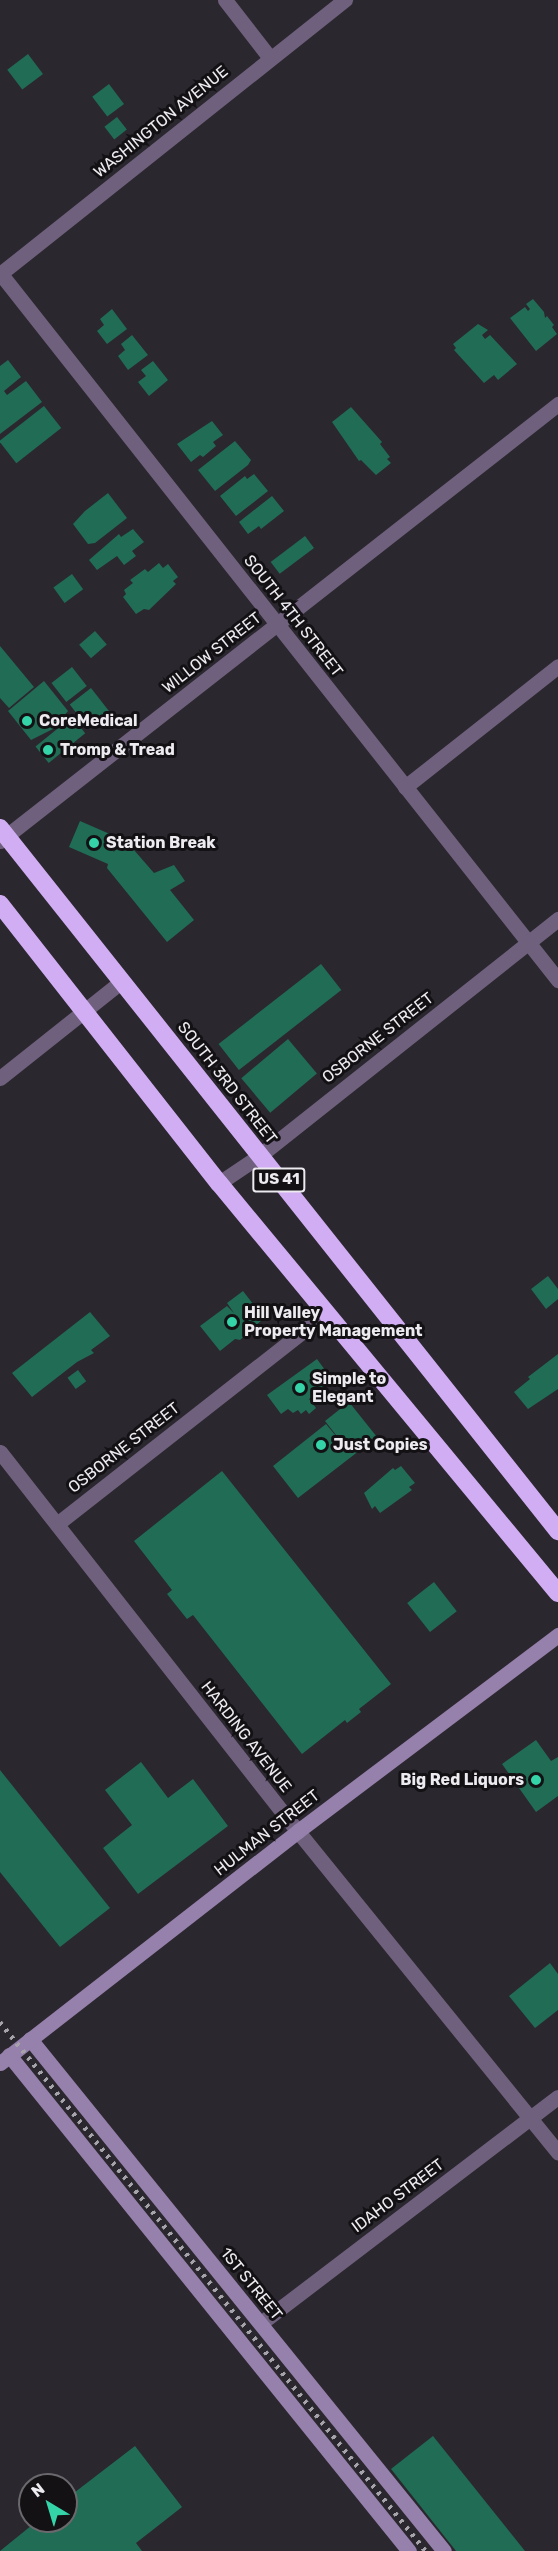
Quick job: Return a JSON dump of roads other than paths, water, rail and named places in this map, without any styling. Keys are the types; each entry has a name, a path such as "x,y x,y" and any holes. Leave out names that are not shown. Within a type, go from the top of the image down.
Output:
{"highway":[{"name":"SOUTH 3RD STREET","path":"2,835 122,981 558,1531"},
{"name":"US 41","path":"0,904 219,1183 558,1593"}],"street":[{"path":"225,0 270,58"},
{"name":"WASHINGTON AVENUE","path":"0,274 345,0"},
{"name":"SOUTH 4TH STREET","path":"0,274 558,980"},
{"name":"WILLOW STREET","path":"2,835 277,625 558,404"},
{"path":"405,787 558,666"},
{"name":"OSBORNE STREET","path":"219,1183 259,1156 558,919"},
{"path":"0,1078 122,981"},
{"name":"OSBORNE STREET","path":"57,1524 327,1312"},
{"name":"HARDING AVENUE","path":"0,1452 298,1831 558,2153"},
{"name":"HULMAN STREET","path":"5,2059 298,1831 558,1635"},
{"name":"1ST STREET","path":"30,2039 444,2551"},
{"path":"5,2059 409,2551"},
{"name":"IDAHO STREET","path":"261,2324 558,2097"}],"railway":[{"path":"0,2022 426,2551"}],"place":[{"name":"CoreMedical","path":"27,721"},
{"name":"Tromp & Tread","path":"48,750"},
{"name":"Station Break","path":"94,843"},
{"name":"Hill Valley Property Management","path":"232,1322"},
{"name":"Simple to Elegant","path":"300,1388"},
{"name":"Just Copies","path":"321,1445"},
{"name":"Big Red Liquors","path":"536,1780"}]}
